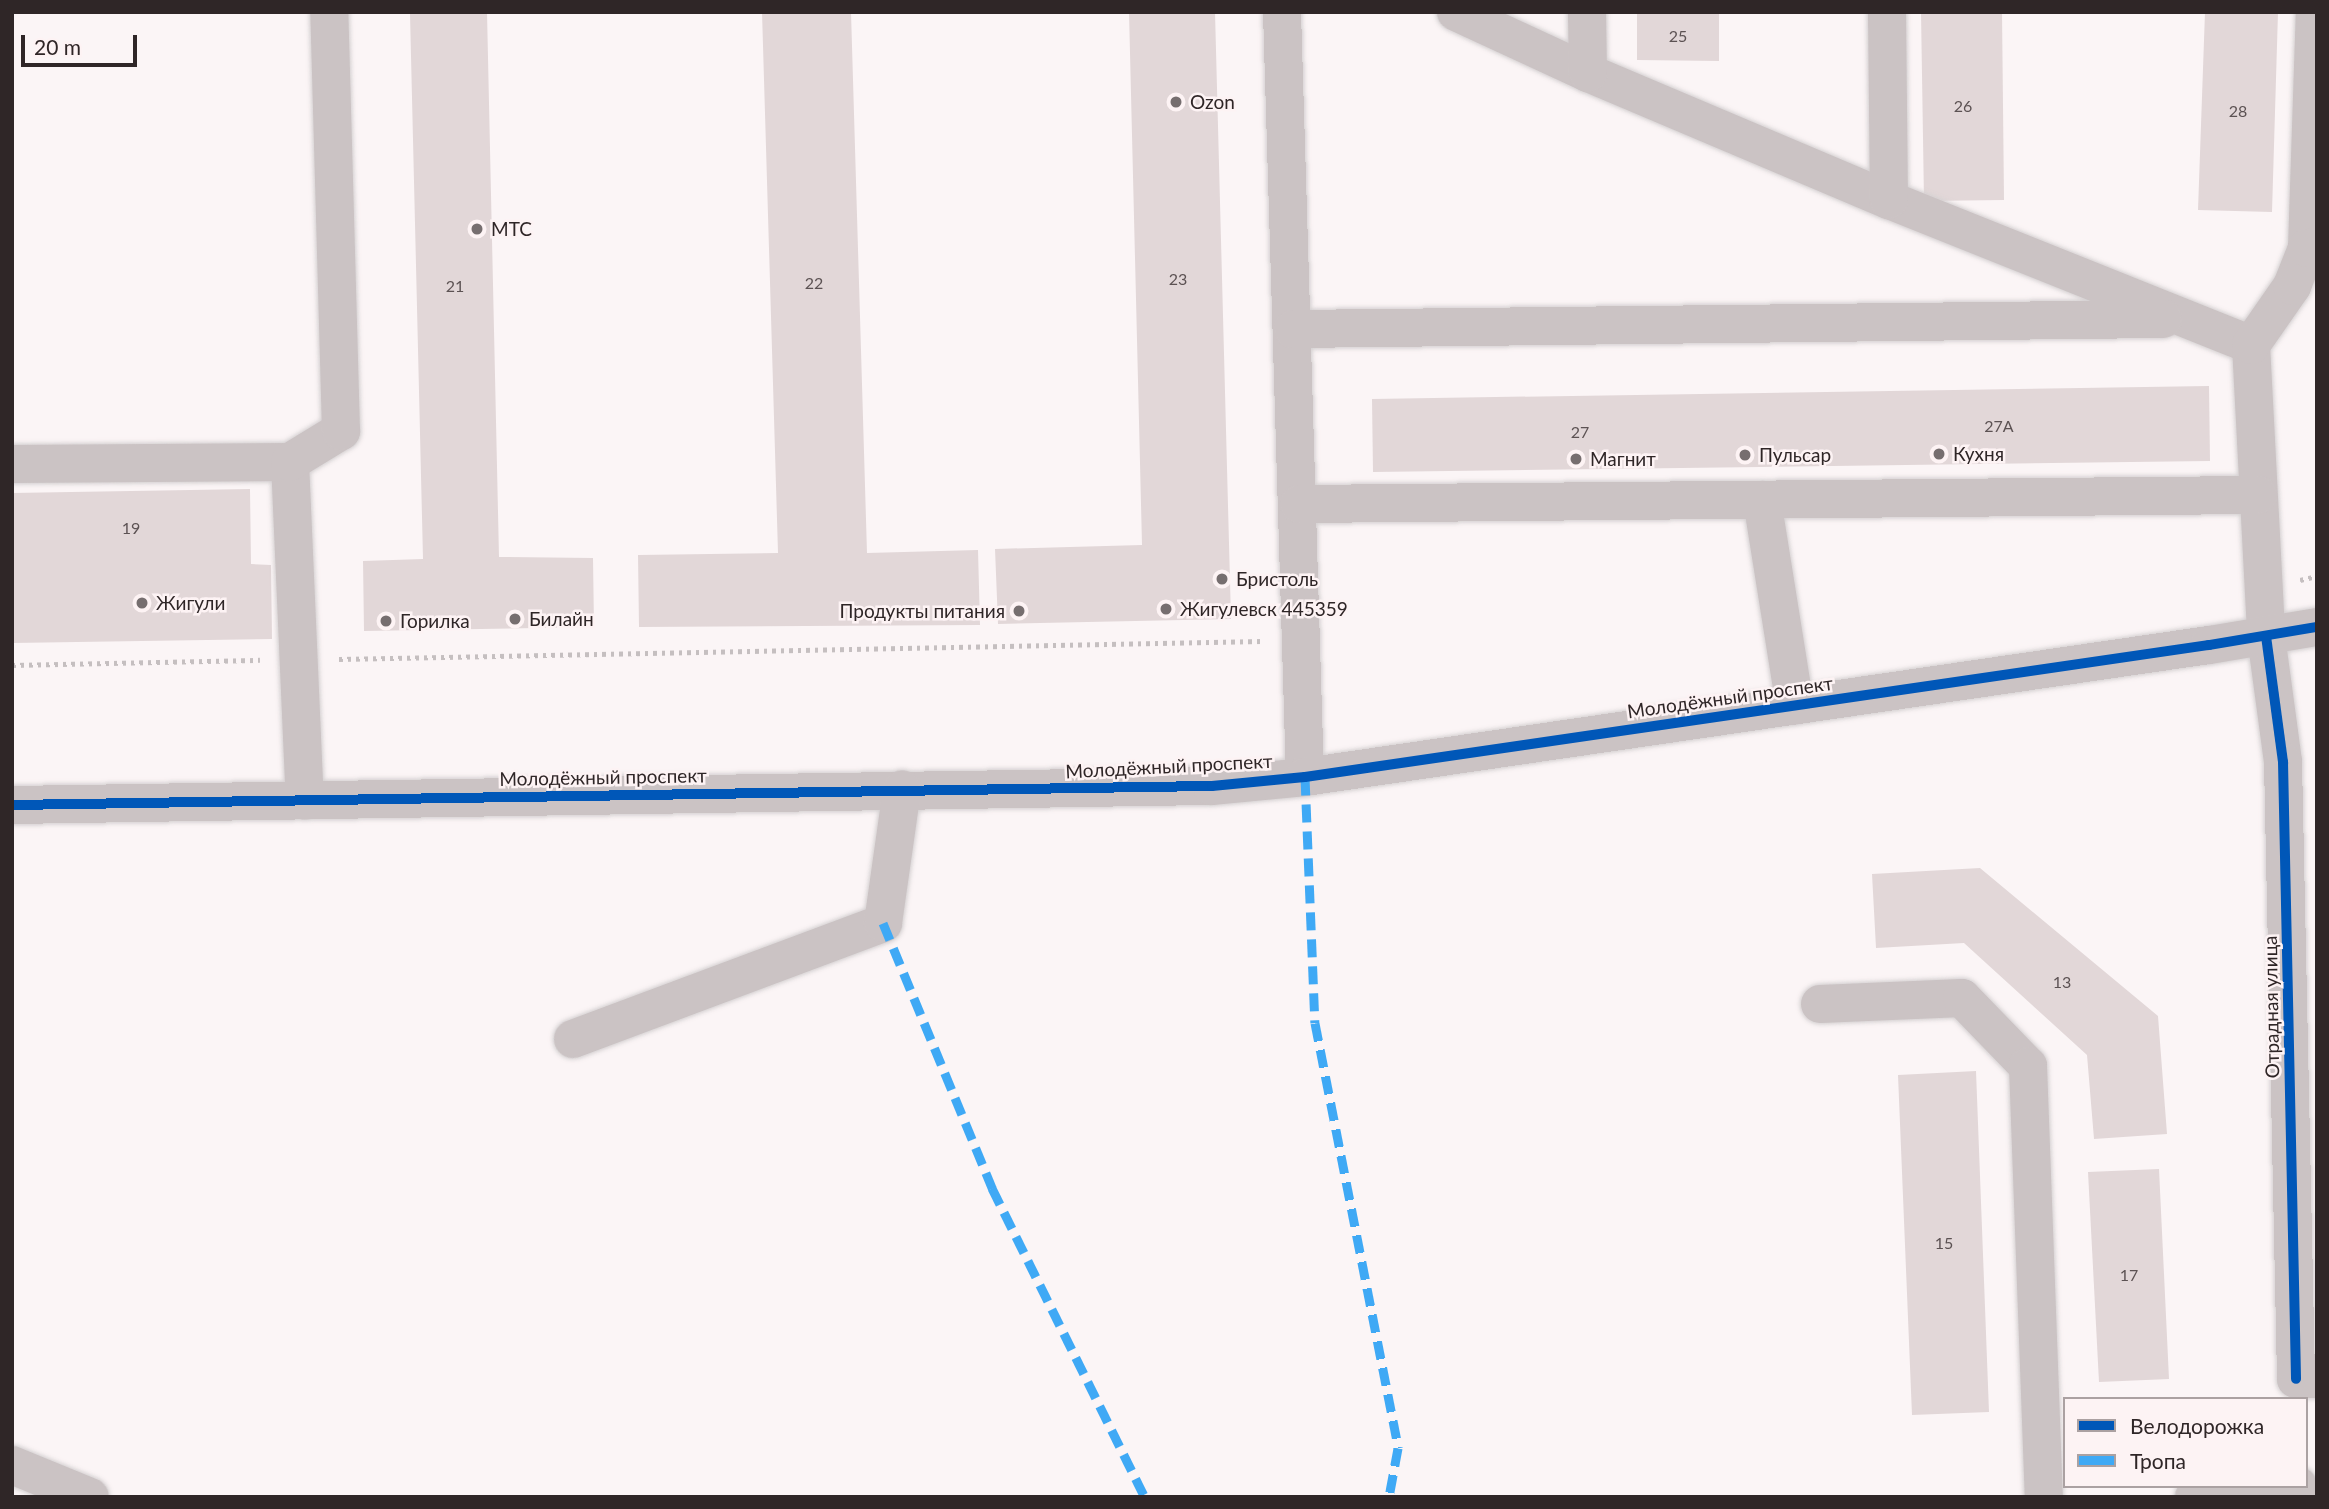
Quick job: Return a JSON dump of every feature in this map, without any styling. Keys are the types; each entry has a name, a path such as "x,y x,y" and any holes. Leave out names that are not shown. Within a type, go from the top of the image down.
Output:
{"street":[{"path":"12,464 290,462 341,431 329,12"},
{"path":"1282,12 1299,504 1305,777"},
{"path":"1457,12 1588,73 1889,200 2251,345 2292,286 2312,248 2315,12"},
{"path":"1587,12 1588,73"},
{"path":"1887,12 1889,200"},
{"path":"1293,329 2181,318"},
{"name":"Отрадная улица","path":"2251,345 2266,636 2283,762 2312,1381"},
{"path":"290,462 305,801"},
{"path":"1299,504 2258,495"},
{"path":"1762,500 1795,705"},
{"name":"Молодёжный проспект","path":"12,805 1212,786 1305,777 2317,627"},
{"path":"573,1039 883,923 902,789"},
{"path":"1820,1004 1962,998 2028,1066 2044,1497"},
{"path":"12,1465 90,1497"},
{"path":"2194,1497 2279,1488"}],"path":[{"path":"12,664 1263,642 1262,628"}],"building":[{"path":"487,12 499,557 593,558 594,627 364,631 363,561 423,559 410,14"},
{"path":"762,12 851,12 867,553 978,550 980,625 639,627 638,555 778,553"},
{"path":"1129,12 1215,12 1231,619 998,624 995,549 1142,545"},
{"path":"1637,12 1719,12 1719,61 1637,60"},
{"path":"1921,12 2002,12 2004,200 1924,201"},
{"path":"2205,12 2278,12 2272,212 2198,210"},
{"path":"2209,386 2210,461 1373,472 1372,399"},
{"path":"250,489 251,564 271,565 272,639 12,643 12,493"},
{"path":"1980,868 2158,1016 2167,1134 2094,1139 2087,1055 1964,943 1876,948 1872,874"},
{"path":"1976,1071 1989,1412 1912,1415 1898,1075"},
{"path":"2159,1169 2169,1379 2099,1382 2088,1172"}],"marked path":[{"path":"1305,777 1315,1023 1398,1448 1389,1497"},
{"path":"883,923 992,1188 1145,1497"}],"cycle path":[{"path":"12,805 1212,786 1305,777 2317,627"},
{"path":"2266,636 2283,762 2296,1379"}],"place":[{"name":"Ozon","path":"1176,102"},
{"name":"МТС","path":"477,229"},
{"name":"Кухня","path":"1939,454"},
{"name":"Пульсар","path":"1745,455"},
{"name":"Магнит","path":"1576,459"},
{"name":"Бристоль","path":"1222,579"},
{"name":"Жигули","path":"142,603"},
{"name":"Жигулевск 445359","path":"1166,609"},
{"name":"Продукты питания","path":"1019,611"},
{"name":"Билайн","path":"515,619"},
{"name":"Горилка","path":"386,621"}]}
